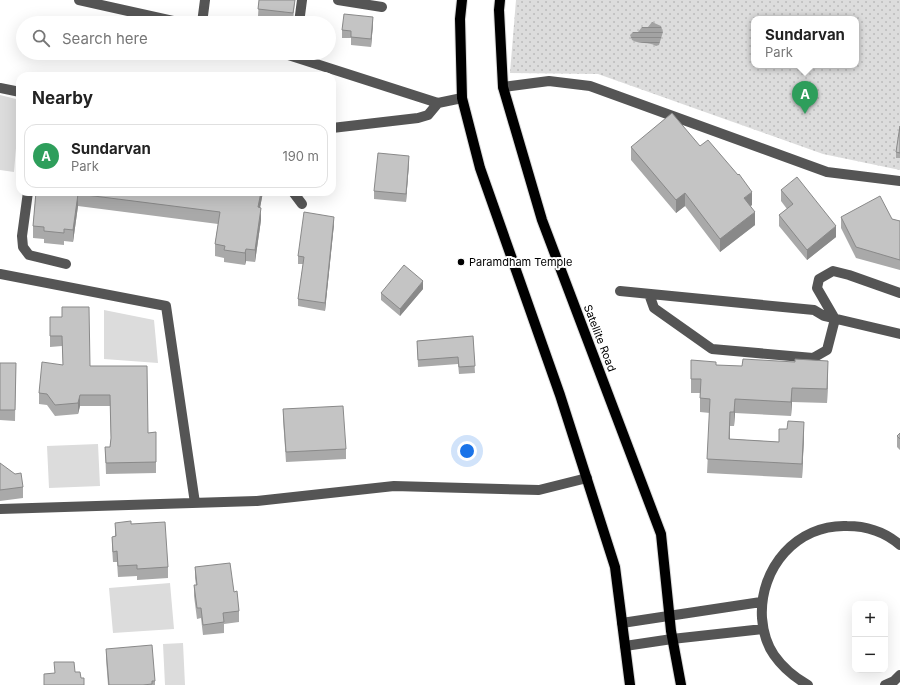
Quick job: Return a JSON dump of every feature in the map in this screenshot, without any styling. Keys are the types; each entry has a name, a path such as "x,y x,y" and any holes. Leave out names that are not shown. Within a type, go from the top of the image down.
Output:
{"main road":[{"path":"462,0 460,19 462,98 480,168 587,478 615,567 630,685"},
{"name":"Satellite Road","path":"500,0 498,10 502,87 542,220 661,534 672,639 681,685"}],"street":[{"path":"79,0 151,16"},
{"path":"203,16 205,0"},
{"path":"300,16 302,0"},
{"path":"338,0 382,7"},
{"path":"304,60 438,103 462,98"},
{"path":"502,87 549,81 590,86 827,172 900,181"},
{"path":"0,88 16,91"},
{"path":"336,128 418,118 428,115 438,103"},
{"path":"27,196 22,236 23,247 29,255 66,264"},
{"path":"296,196 302,204"},
{"path":"649,294 654,308 712,349 813,358 827,350 835,319 818,288 819,279 833,271 900,293"},
{"path":"0,274 166,306 195,502"},
{"path":"620,291 814,310 824,316 900,334"},
{"path":"0,509 257,501 394,486 539,490 587,478"},
{"path":"808,685 791,675 773,654 763,629 761,602 768,575 784,551 807,534 834,525 863,526 889,536 900,545"},
{"path":"622,623 761,602"},
{"path":"625,646 672,639 763,629"},
{"path":"886,685 894,681 900,675"}],"shaded area":[{"path":"516,0 900,0 900,170 823,154 598,74 510,73"},
{"path":"652,22 661,26 663,32 659,45 656,46 632,40 630,35 633,32 638,32 642,27 648,27"},
{"path":"0,95 16,99 16,148 14,172 0,170"},
{"path":"104,310 154,320 158,363 104,359"},
{"path":"98,444 100,486 49,488 47,446"},
{"path":"170,583 174,629 113,633 109,588"},
{"path":"183,643 185,685 165,685 163,644"}],"building":[{"path":"259,0 295,0 293,13 258,9"},
{"path":"344,14 373,17 371,39 351,37 351,31 342,30"},
{"path":"672,113 700,146 708,140 738,175 739,174 752,192 744,198 755,212 720,239 685,193 676,200 631,147"},
{"path":"900,126 900,153 896,152"},
{"path":"378,153 409,156 406,194 374,191"},
{"path":"797,177 836,226 807,250 779,215 793,204 781,190"},
{"path":"36,196 78,196 73,230 64,229 64,233 44,231 44,227 33,226"},
{"path":"94,196 260,196 258,207 261,208 255,250 246,249 245,253 224,250 225,246 215,244 220,212"},
{"path":"880,196 892,219 900,221 900,260 856,247 841,217"},
{"path":"304,212 334,217 325,303 298,299 304,257 298,256"},
{"path":"404,265 423,281 400,309 381,293"},
{"path":"62,307 89,307 90,366 147,366 148,433 156,432 156,462 106,463 105,447 110,447 111,438 110,395 80,395 78,403 55,405 47,394 39,393 42,362 63,365 62,336 50,336 50,317 62,317"},
{"path":"473,336 475,366 459,367 458,357 418,360 417,341"},
{"path":"743,359 795,362 795,359 828,361 827,389 792,388 791,402 735,399 734,412 730,412 729,439 779,442 779,429 787,429 788,421 804,422 802,464 707,459 710,399 700,398 701,379 691,379 691,360 716,362 716,365 742,366"},
{"path":"0,363 16,363 15,410 0,410"},
{"path":"343,406 346,449 286,452 283,409"},
{"path":"0,463 15,474 21,473 23,487 0,490"},
{"path":"131,521 131,524 165,522 168,567 137,569 137,565 118,566 117,551 113,552 112,537 116,536 115,523"},
{"path":"230,563 234,592 237,591 239,611 223,613 224,622 203,625 201,608 197,608 194,585 197,585 195,567"},
{"path":"152,645 155,681 152,681 152,684 109,685 106,649"},
{"path":"54,662 74,662 75,672 80,672 81,678 84,678 84,685 44,685 44,674 55,673"}],"place":[{"name":"Sundarvan","path":"805,114"},
{"name":"Paramdham Temple","path":"461,262"}]}
